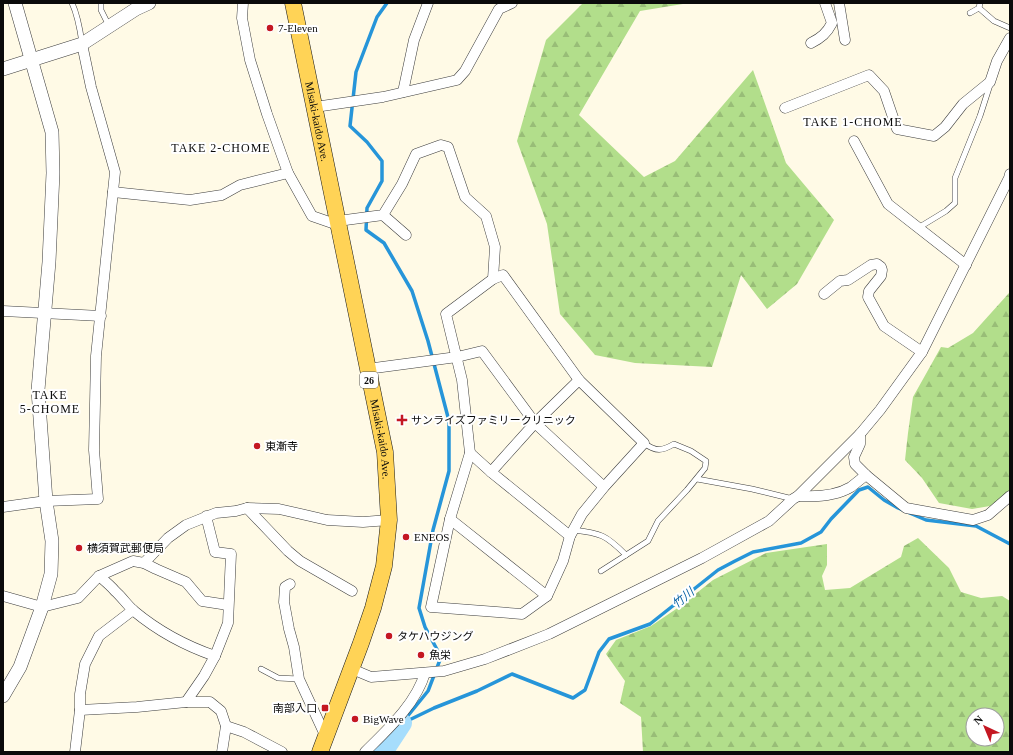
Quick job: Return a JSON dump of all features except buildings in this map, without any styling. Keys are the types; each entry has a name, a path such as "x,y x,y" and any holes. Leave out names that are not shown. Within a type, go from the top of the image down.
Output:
{"main road":[{"name":"Misaki-kaido Ave.","path":"293,3 384,452 389,520 384,566 373,608 320,752"}],"street":[{"path":"3,696 20,667 42,607 50,574 52,541 46,501 38,390 45,314 53,173 52,132 15,3"},
{"path":"3,69 82,44 136,9 149,3"},
{"path":"243,3 242,18 250,60 267,114 288,173 312,216 338,223 383,215 402,184 416,154 441,145 448,147 465,197 486,216 495,247 493,279"},
{"path":"403,92 414,40 428,3"},
{"path":"315,108 383,97 457,80 465,71 499,9 512,3"},
{"path":"811,43 827,32 832,23 826,3"},
{"path":"838,3 845,40"},
{"path":"785,108 869,75 884,91 897,129 934,136 945,127 963,104 990,82 997,61 1010,38"},
{"path":"3,507 46,501 98,499 94,450 94,394 96,356 115,172 91,87 82,44"},
{"path":"854,141 888,204 966,265"},
{"path":"113,192 190,200 222,195 240,185 288,173"},
{"path":"352,668 371,677 444,671 485,659 549,634 702,558 768,521 860,434 880,410 922,352 1010,177"},
{"path":"383,215 406,235"},
{"path":"824,294 840,281 848,280 871,265 877,264 882,270 881,276 869,292 868,297 876,313 884,326 922,352"},
{"path":"503,275 579,380 644,443 582,514 572,533 563,562 547,596 522,614 431,607 450,519 470,453 462,380 446,314 493,279 503,275"},
{"path":"3,311 101,316"},
{"path":"367,369 426,362 482,351 535,423 604,487"},
{"path":"491,472 535,423 579,380"},
{"path":"860,434 860,444 854,457 855,464 906,508 973,520 988,515 1010,496"},
{"path":"470,453 491,472 572,533"},
{"path":"795,497 812,497 839,492 850,487 866,475"},
{"path":"144,563 168,538 186,525 216,513 236,512 248,508 279,509 327,520 363,522 389,520"},
{"path":"248,508 288,551 300,561 352,591"},
{"path":"186,702 204,676 215,656 228,623 231,554 215,552 206,516"},
{"path":"450,519 547,596"},
{"path":"3,596 42,607 78,598 99,576 133,561 144,563 186,582 202,601 228,606"},
{"path":"99,576 114,589 133,610 168,635 192,648 215,656"},
{"path":"290,584 285,587 284,602 294,647 299,679 325,736"},
{"path":"76,752 80,694 85,664 99,636 133,610"},
{"path":"365,752 401,714 422,684 425,673"},
{"path":"80,710 137,707 186,702 210,702 221,711 226,726 222,752"},
{"path":"226,726 244,732 282,752"}],"lane":[{"path":"72,3 76,11 80,27 82,44"},
{"path":"101,3 101,10 109,27"},
{"path":"970,13 980,6 994,21 1010,28"},
{"path":"918,228 946,212 955,203 954,178 980,116 990,82"},
{"path":"601,571 648,541 658,521 697,479 705,468 706,461 696,454 674,444 665,450 652,449 644,443"},
{"path":"697,479 795,497"},
{"path":"572,533 595,533 603,536 614,543 626,555"},
{"path":"261,669 278,678 299,679"}],"green space":[{"path":"583,3 689,3 640,11 579,115 644,177 675,161 753,70 786,163 834,220 797,284 767,309 741,275 712,367 635,363 595,355 560,314 547,224 517,141 546,40"},
{"path":"1010,287 1010,492 996,505 972,509 939,503 922,478 905,460 913,397 941,347 948,348 973,333 1009,293"},
{"path":"918,538 949,568 961,592 981,598 1002,596 1010,601 1010,752 643,752 641,717 620,703 625,681 606,654 616,640 651,626 679,607 713,580 766,553 827,544 827,565 822,576 825,590 850,588 901,557 904,546"}],"waterway":[{"path":"387,3 377,17 356,72 350,126 367,142 382,161 382,181 367,208 366,230 384,243 412,291 428,341 449,421 449,471 433,530 419,608 425,627 441,657 428,691 402,723"},
{"name":"竹川","path":"403,723 512,674 573,698 585,690 599,652 609,639 650,624 718,570 735,561 753,552 801,543 821,532 831,519 859,490 868,487 884,500 898,508 926,520 976,526 1010,544"},
{"name":"竹川","path":"383,752 402,723"}],"place":[{"name":"7-Eleven","path":"270,28"},
{"name":"サンライズファミリークリニック","path":"402,420"},
{"name":"東漸寺","path":"257,446"},
{"name":"ENEOS","path":"406,537"},
{"name":"横須賀武郵便局","path":"79,548"},
{"name":"タケハウジング","path":"389,636"},
{"name":"魚栄","path":"421,655"},
{"name":"南部入口","path":"325,708"},
{"name":"BigWave","path":"355,719"}],"district":[{"name":"TAKE 1-CHOME","path":"853,122"},
{"name":"TAKE 2-CHOME","path":"221,148"},
{"name":"TAKE 5-CHOME","path":"50,402"}]}
